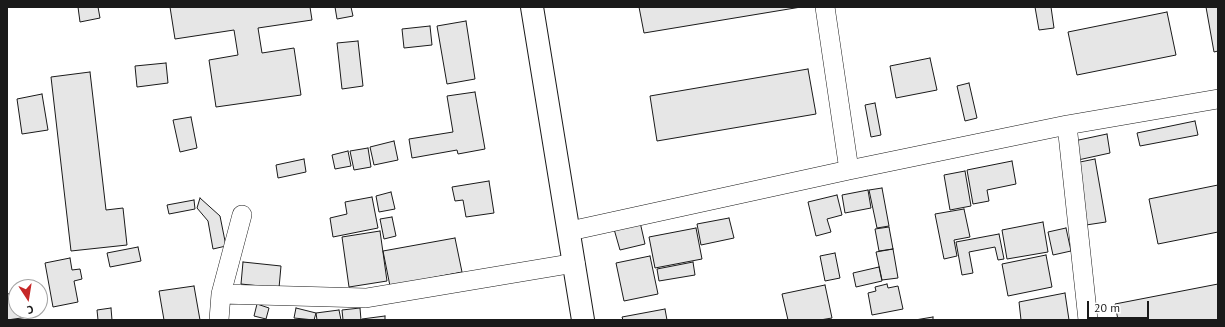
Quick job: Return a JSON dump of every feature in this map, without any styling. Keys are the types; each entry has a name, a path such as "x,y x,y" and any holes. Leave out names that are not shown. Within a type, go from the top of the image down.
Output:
{"street":[{"path":"532,7 570,231 583,320"},
{"path":"825,7 849,170"},
{"path":"570,231 849,170 1067,125 1218,99"},
{"path":"1067,125 1088,320"},
{"path":"219,320 221,294 242,215"},
{"path":"221,294 366,298 575,263"}],"building":[{"path":"78,7 98,7 100,18 80,22"},
{"path":"170,7 310,7 312,20 258,28 262,53 294,48 301,95 216,107 209,60 238,55 234,30 175,39"},
{"path":"335,7 351,7 353,16 337,19"},
{"path":"639,7 801,7 644,33"},
{"path":"1035,7 1051,7 1054,28 1039,30"},
{"path":"1206,7 1218,7 1218,51 1214,52"},
{"path":"1167,12 1176,55 1077,75 1068,32"},
{"path":"466,21 475,79 447,84 437,26"},
{"path":"430,26 432,45 404,48 402,29"},
{"path":"358,41 363,86 342,89 337,43"},
{"path":"930,58 937,90 896,98 890,66"},
{"path":"166,63 168,83 137,87 135,66"},
{"path":"808,69 816,114 657,141 650,96"},
{"path":"90,72 106,210 123,208 127,245 71,251 51,77"},
{"path":"969,83 977,118 965,121 957,86"},
{"path":"475,92 485,149 458,154 457,150 412,158 409,139 453,132 447,96"},
{"path":"42,94 48,130 22,134 17,99"},
{"path":"875,103 881,135 871,137 865,105"},
{"path":"191,117 197,148 180,152 173,120"},
{"path":"1195,121 1198,135 1140,146 1137,133"},
{"path":"1107,134 1110,153 1078,160 1074,141"},
{"path":"394,141 398,160 374,165 370,147"},
{"path":"368,148 371,167 354,170 350,151"},
{"path":"348,151 351,166 335,169 332,155"},
{"path":"304,159 306,172 278,178 276,165"},
{"path":"1095,159 1106,222 1086,225 1075,163"},
{"path":"1012,161 1016,184 987,190 989,201 973,204 967,170"},
{"path":"965,171 971,206 950,210 944,175"},
{"path":"489,181 494,213 466,217 463,200 455,201 452,187"},
{"path":"1218,185 1218,232 1158,244 1149,199"},
{"path":"882,188 889,226 877,228 869,190"},
{"path":"868,190 871,208 845,213 842,195"},
{"path":"391,192 395,209 379,212 376,196"},
{"path":"837,195 842,215 827,219 831,232 816,236 808,202"},
{"path":"372,197 378,228 333,237 330,218 347,214 345,202"},
{"path":"200,198 220,216 226,246 213,249 208,221 197,208"},
{"path":"194,200 195,209 169,214 167,205"},
{"path":"964,209 970,237 954,240 957,256 944,259 935,214"},
{"path":"392,217 396,236 384,239 380,219"},
{"path":"729,218 734,238 701,245 697,224"},
{"path":"640,222 645,244 620,250 614,229"},
{"path":"1043,222 1048,252 1007,259 1002,230"},
{"path":"889,227 893,249 879,251 875,229"},
{"path":"696,228 702,259 655,268 649,237"},
{"path":"1066,228 1071,251 1053,255 1048,232"},
{"path":"380,231 387,281 349,287 342,237"},
{"path":"999,234 1004,259 998,260 995,247 969,252 973,273 962,275 956,242"},
{"path":"455,238 462,272 390,286 383,251"},
{"path":"138,247 141,261 110,267 107,253"},
{"path":"893,249 898,278 882,280 876,252"},
{"path":"835,253 840,278 825,281 820,256"},
{"path":"1046,255 1052,287 1008,296 1002,264"},
{"path":"650,256 658,294 624,301 616,263"},
{"path":"70,258 72,270 80,269 82,279 74,281 78,302 53,307 45,263"},
{"path":"243,262 281,266 279,288 241,284"},
{"path":"693,262 695,275 659,281 657,269"},
{"path":"879,267 882,281 856,287 853,273"},
{"path":"887,284 888,288 898,286 903,309 872,315 868,293 876,291 875,287"},
{"path":"1218,284 1218,320 1118,320 1115,304"},
{"path":"825,285 832,318 820,320 788,320 782,294"},
{"path":"194,286 200,320 164,320 159,291"},
{"path":"1065,293 1069,320 1021,320 1019,302"},
{"path":"7,294 8,319 14,319 7,320"},
{"path":"257,304 269,308 266,319 254,316"},
{"path":"111,308 112,320 98,320 97,310"},
{"path":"296,308 316,313 314,320 294,318"},
{"path":"360,308 361,320 343,320 342,310"},
{"path":"665,309 667,320 623,320 622,317"},
{"path":"339,310 341,320 317,320 316,313"},
{"path":"385,316 385,320 362,320 362,319"},
{"path":"933,317 933,320 915,320"}]}
